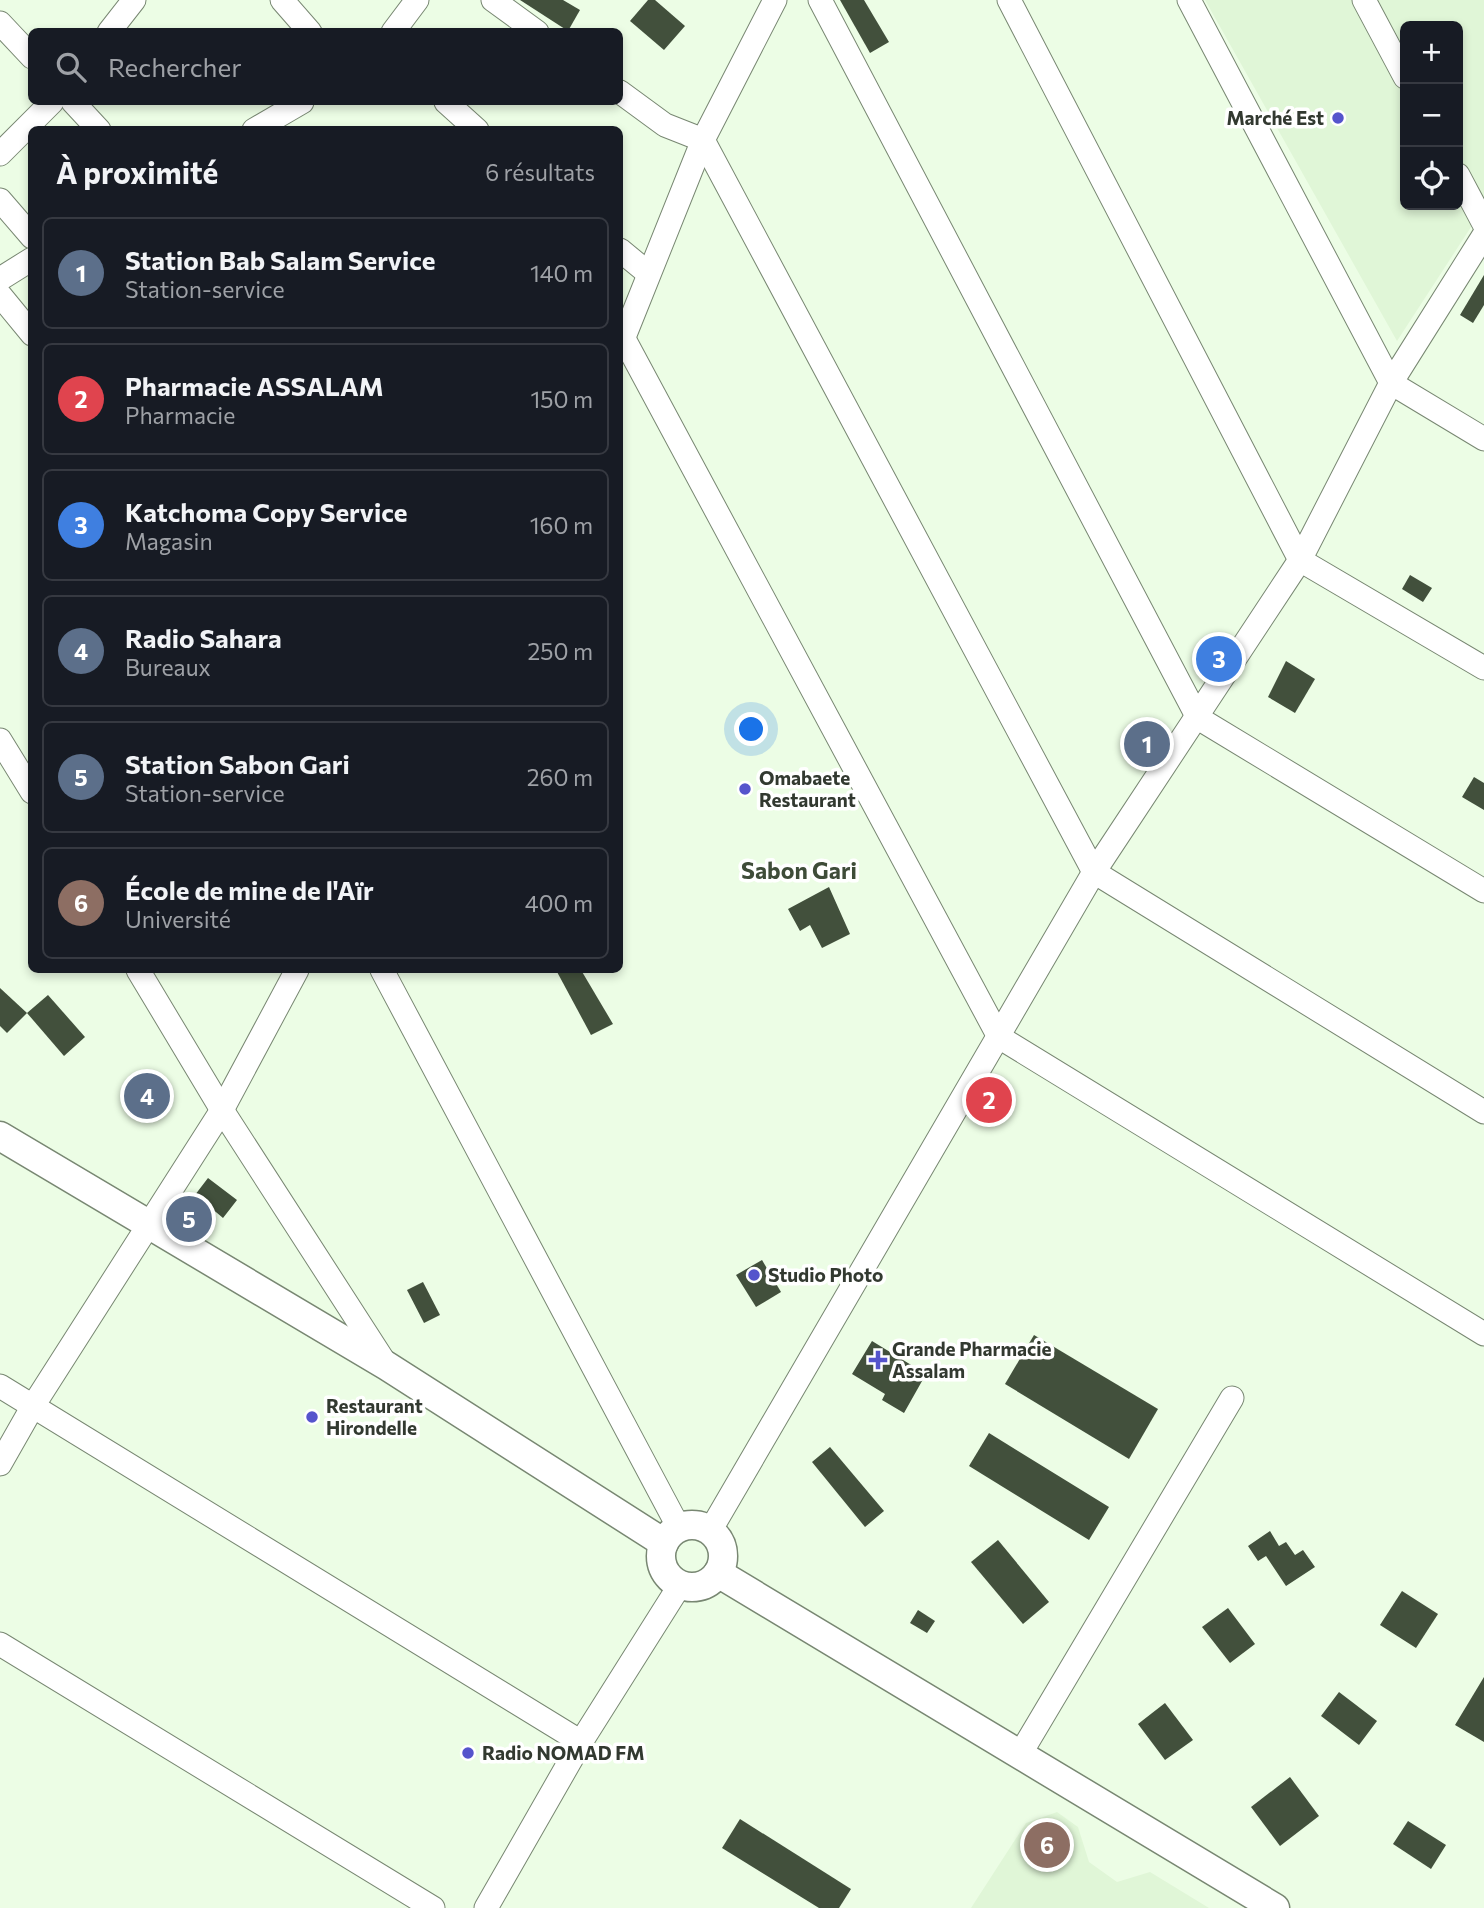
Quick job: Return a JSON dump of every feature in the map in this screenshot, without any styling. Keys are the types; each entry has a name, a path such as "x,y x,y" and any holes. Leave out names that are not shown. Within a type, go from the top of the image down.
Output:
{"main road":[{"path":"0,1136 671,1536"},
{"path":"695,1526 710,1531 721,1546 723,1555 718,1573 705,1585 680,1585 665,1572 661,1553 671,1536 695,1526"},
{"path":"718,1573 1275,1908"}],"street":[{"path":"112,28 134,0"},
{"path":"282,0 306,28"},
{"path":"396,28 417,0"},
{"path":"493,0 532,28"},
{"path":"623,340 703,140 775,0"},
{"path":"820,0 1198,718 1484,891"},
{"path":"1009,0 1300,560 1484,668"},
{"path":"1189,0 1391,383 1484,439"},
{"path":"1364,0 1400,68"},
{"path":"0,23 28,53"},
{"path":"623,94 665,125 703,140 1094,872 1484,1112"},
{"path":"0,154 49,105"},
{"path":"76,105 95,126"},
{"path":"261,126 297,105"},
{"path":"449,105 473,126"},
{"path":"1463,184 1484,224"},
{"path":"0,200 28,232"},
{"path":"710,1531 1094,872 1300,560 1391,383 1484,235"},
{"path":"623,252 648,273"},
{"path":"0,279 28,262"},
{"path":"0,295 28,329"},
{"path":"623,345 999,1037 1484,1334"},
{"path":"0,740 28,786"},
{"path":"140,973 222,1110 387,1366"},
{"path":"0,1464 33,1406 222,1110 295,973"},
{"path":"384,973 671,1536"},
{"path":"0,1386 581,1742"},
{"path":"1019,1756 1232,1398"},
{"path":"486,1908 581,1742 680,1585"},
{"path":"0,1644 433,1908"}],"shaded area":[{"name":"Marché Est","path":"1205,0 1484,0 1484,207 1397,341"},
{"path":"1057,1812 1078,1827 1089,1862 1117,1882 1150,1872 1209,1908 971,1908 1026,1823"}],"building":[{"path":"520,0 563,0 580,10 570,28 563,28"},
{"path":"648,0 655,0 685,26 664,50 630,21"},
{"path":"840,0 864,0 889,42 870,53"},
{"path":"1484,275 1484,305 1473,323 1460,315"},
{"path":"1410,575 1432,588 1423,602 1402,589"},
{"path":"1286,661 1315,679 1295,713 1268,697"},
{"path":"1474,777 1484,783 1484,810 1462,797"},
{"path":"829,887 850,934 822,948 810,925 800,931 788,909"},
{"path":"558,973 583,973 613,1024 591,1035"},
{"path":"0,988 27,1013 7,1033 0,1026"},
{"path":"48,995 85,1037 64,1056 27,1013"},
{"path":"146,1085 162,1102 149,1114 133,1097"},
{"path":"208,1178 237,1200 223,1218 210,1207 192,1231 171,1216 179,1204 185,1208"},
{"path":"762,1260 781,1292 756,1307 736,1275"},
{"path":"423,1282 440,1315 424,1323 407,1290"},
{"path":"1034,1335 1158,1409 1129,1459 1005,1384"},
{"path":"872,1341 926,1374 904,1413 882,1400 885,1394 852,1374"},
{"path":"989,1433 1109,1507 1089,1540 969,1466"},
{"path":"830,1447 884,1511 865,1527 812,1462"},
{"path":"1270,1531 1279,1546 1286,1542 1295,1555 1303,1550 1315,1567 1286,1586 1266,1556 1258,1561 1248,1546"},
{"path":"998,1540 1049,1602 1023,1624 971,1562"},
{"path":"1402,1591 1438,1614 1416,1648 1380,1625"},
{"path":"1228,1608 1255,1644 1230,1663 1202,1627"},
{"path":"918,1610 935,1621 927,1633 910,1623"},
{"path":"1484,1677 1484,1742 1455,1725"},
{"path":"1339,1692 1377,1721 1359,1745 1321,1716"},
{"path":"1165,1703 1193,1740 1165,1760 1138,1724"},
{"path":"1290,1777 1319,1816 1280,1846 1251,1807"},
{"path":"740,1819 851,1889 839,1908 819,1908 722,1848"},
{"path":"1408,1821 1446,1845 1431,1869 1393,1844"}],"place":[{"name":"Marché Est","path":"1338,118"},
{"name":"Katchoma Copy Service","path":"1219,659"},
{"name":"Station Bab Salam Service","path":"1147,744"},
{"name":"Omabaete Restaurant","path":"745,789"},
{"name":"Radio Sahara","path":"147,1096"},
{"name":"Pharmacie ASSALAM","path":"989,1100"},
{"name":"Station Sabon Gari","path":"189,1219"},
{"name":"Studio Photo","path":"754,1275"},
{"name":"Grande Pharmacie Assalam","path":"878,1360"},
{"name":"Restaurant Hirondelle","path":"312,1417"},
{"name":"Radio NOMAD FM","path":"468,1753"},
{"name":"École de mine de l'Aïr","path":"1047,1845"}],"district":[{"name":"Sabon Gari","path":"799,871"}]}
